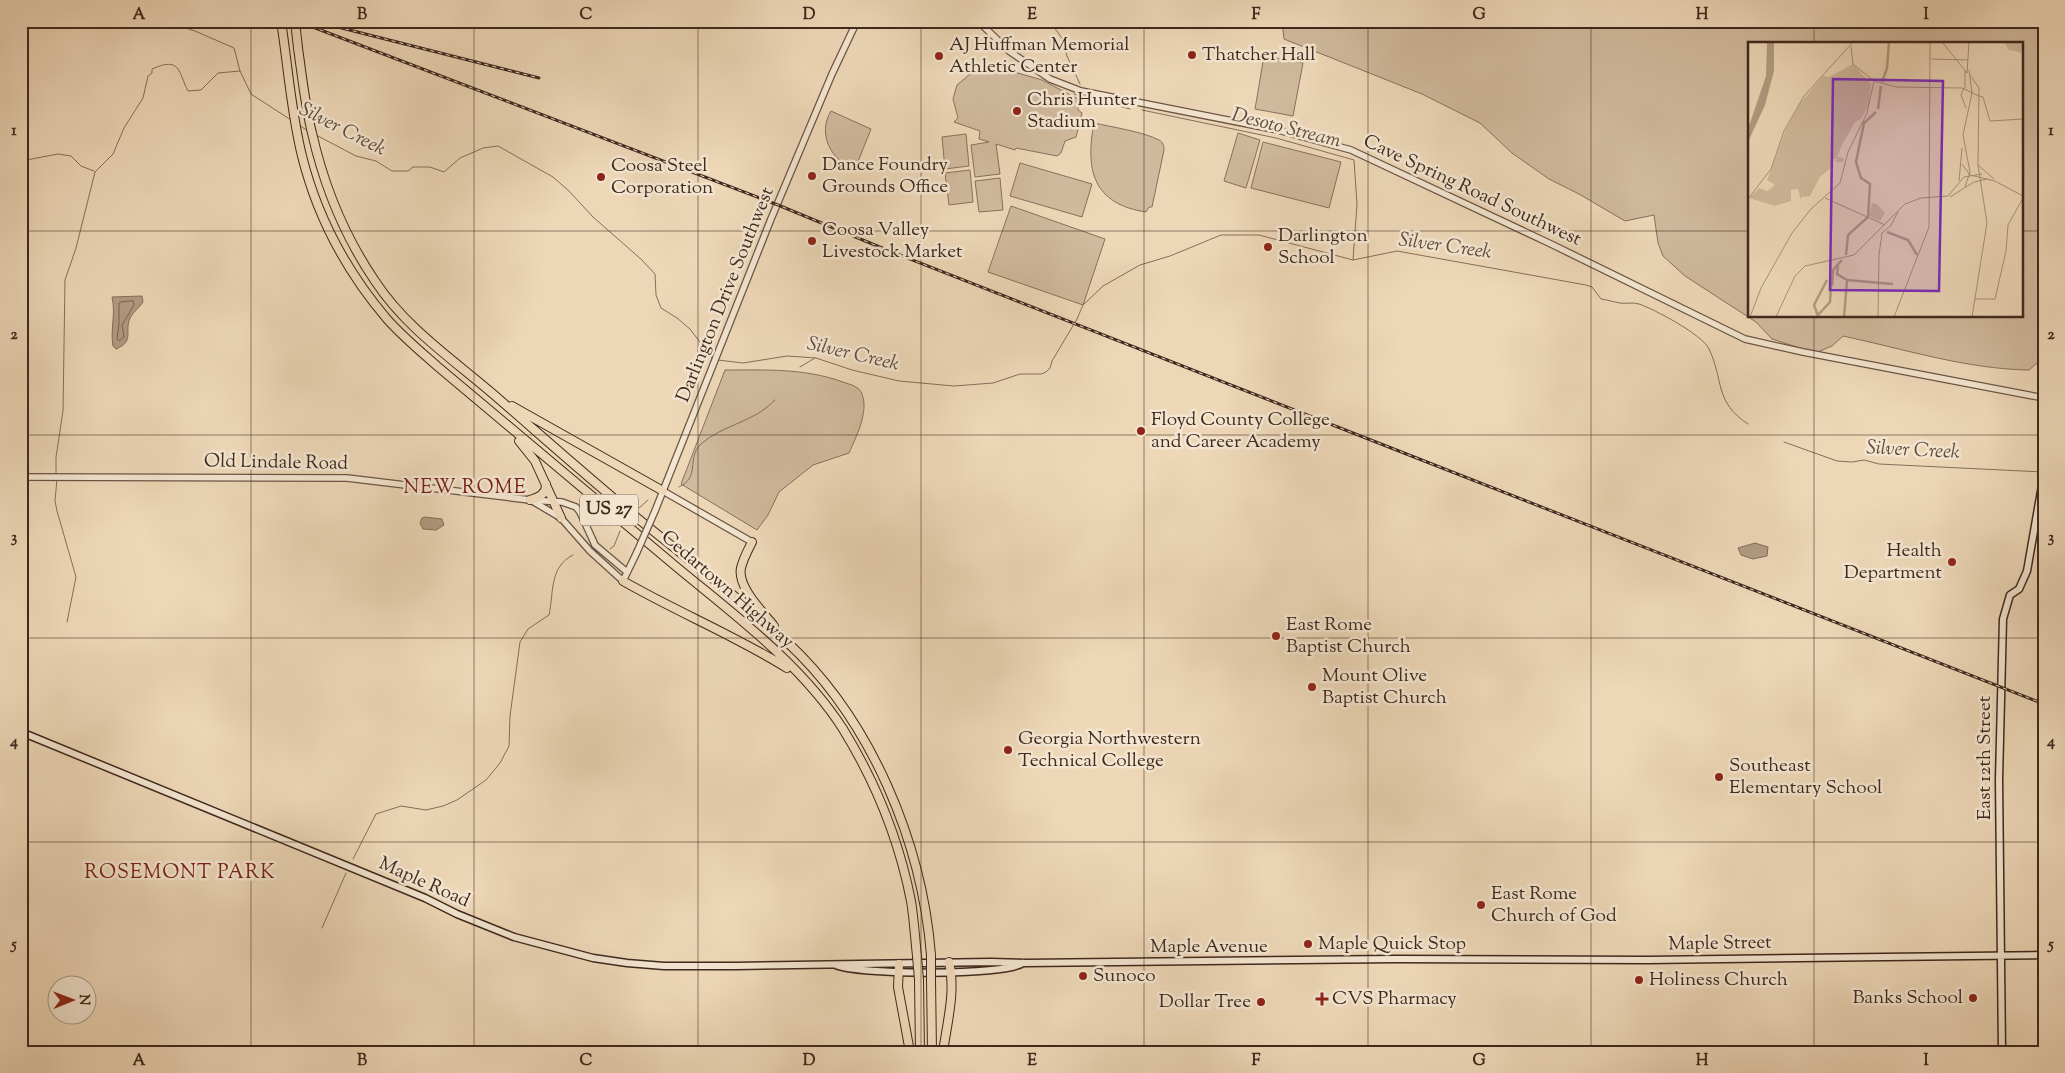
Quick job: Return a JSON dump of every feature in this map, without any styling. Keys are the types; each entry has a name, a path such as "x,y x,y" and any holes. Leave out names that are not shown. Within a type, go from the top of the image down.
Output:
{"highway":[{"name":"Cedartown Highway","path":"281,21 290,90 302,156 313,192 334,242 358,281 388,320 437,366 760,636 800,676 843,729 874,788 890,824 911,901 920,959 920,1052"},
{"name":"Cedartown Highway","path":"294,21 306,100 320,166 344,228 375,282 403,317 581,471 789,643 831,690 854,724 896,804 919,876 924,901 930,955 932,1052"},
{"path":"498,398 663,491"},
{"path":"509,427 535,461 561,518"},
{"path":"530,500 544,493 546,482"},
{"path":"752,542 740,570 745,589 789,643"},
{"path":"623,581 730,635 800,676"},
{"path":"943,1052 952,990 952,972 949,962"},
{"path":"899,968 898,987 910,1052"}],"main road":[{"name":"East 12th Street","path":"2002,1052 1999,780 2004,619 2010,595 2019,589 2027,571 2043,478"},
{"name":"Maple Road","path":"21,732 425,898 457,914 514,937 593,958 627,963 664,966 835,965 841,963 923,972"},
{"name":"Maple Street","path":"1396,959 1648,960 2044,955"},
{"name":"Maple Road","path":"899,968 920,959"},
{"name":"Maple Avenue","path":"920,959 949,962 1018,962 1023,964"},
{"name":"Maple Avenue","path":"923,972 1012,968 1023,964 1396,959"}],"street":[{"name":"Darlington Drive Southwest","path":"623,581 655,511 820,101 857,21"},
{"name":"Cave Spring Road Southwest","path":"978,21 1009,51 1050,79 1081,91 1278,130 1351,150 1514,226 1745,339 1803,352 2044,398"},
{"name":"Old Lindale Road","path":"21,476 347,478 530,500 554,501 576,507 595,544 627,572"},
{"path":"663,491 752,542"},
{"name":"Old Lindale Road","path":"530,500 544,506 561,518 590,551 623,581"}],"shaded area":[{"path":"1282,21 2044,21 2044,357 2029,370 2005,369 1935,358 1843,336 1832,346 1815,353 1772,339 1750,318 2022,318 2022,42 1748,42 1748,317 1685,276 1663,256 1658,243 1654,215 1625,221 1549,179 1512,153 1480,123 1422,94 1284,39"},
{"path":"1264,56 1303,63 1293,116 1255,109"},
{"name":"Chris Hunter Stadium","path":"998,65 1004,69 1042,80 1078,99 1078,110 1082,113 1076,137 1065,141 1061,153 1057,156 1016,148 1015,150 996,144 1000,174 975,177 971,145 989,142 979,139 980,131 954,122 958,118 953,99 957,85 970,74 983,72 990,66"},
{"path":"831,111 871,129 855,169 839,160 829,146 825,129"},
{"path":"1094,123 1145,135 1162,143 1164,150 1152,207 1149,207 1146,212 1128,208 1114,201 1104,193 1097,182 1091,156"},
{"path":"1238,133 1260,140 1246,188 1224,181"},
{"path":"966,134 969,166 945,169 942,137"},
{"path":"1263,142 1341,162 1329,208 1251,188"},
{"path":"1020,163 1092,184 1082,217 1010,196"},
{"path":"970,170 973,202 949,205 945,173"},
{"path":"1000,178 1003,210 979,212 975,181"},
{"path":"1011,206 1105,239 1083,305 988,272"},
{"path":"725,370 785,371 828,377 857,387 861,391 864,401 861,424 849,453 813,465 779,492 768,515 757,530 681,484"}],"water":[{"path":"142,296 143,302 128,323 127,339 122,346 116,349 113,346 112,340 112,297"},
{"path":"422,518 442,519 444,525 436,530 423,529 420,523"},
{"path":"1755,543 1768,547 1767,556 1753,559 1741,555 1738,548"}],"waterway":[{"path":"164,21 195,31 234,48 240,71 251,94 291,120"},
{"name":"Desoto Stream","path":"1050,22 1062,38 1067,56 1080,84"},
{"name":"Silver Creek","path":"95,172 113,154 124,128 143,98 148,76 152,73 152,69 161,65 173,65 180,72 188,91 201,90 218,73 240,71"},
{"name":"Desoto Stream","path":"1074,94 1130,109"},
{"name":"Desoto Stream","path":"1142,110 1276,138 1354,160 1357,204 1353,260"},
{"name":"Silver Creek","path":"299,125 308,131"},
{"name":"Silver Creek","path":"316,135 356,156 376,161 392,171 408,171 413,167 430,167 444,172 460,158 483,148 498,146 553,177 593,217 642,260 655,274 656,295 661,308 690,329 712,358"},
{"name":"Silver Creek","path":"21,161 58,154 71,156 81,166 94,171"},
{"path":"56,475 56,457 63,411 65,280 76,248 95,172"},
{"name":"Silver Creek","path":"718,360 743,363 787,356 816,358 852,370 899,381 954,386 993,383 1020,374 1041,374 1050,368 1083,305 1103,286 1140,265 1170,256 1221,235 1259,235 1353,260 1397,251 1586,285 1592,287 1601,299 1639,304 1677,323 1705,343 1714,360 1725,399 1737,416 1748,424"},
{"path":"800,367 815,358"},
{"path":"679,487 690,478 694,455 701,444 719,432 748,419 775,400"},
{"name":"Silver Creek","path":"1784,442 1837,461 1852,462 1864,460 1879,464 2043,472"},
{"path":"57,479 55,501 76,577 67,622"},
{"path":"639,508 648,500"},
{"path":"610,549 614,546 620,531"},
{"path":"353,859 376,814 401,806 426,810 443,806 457,800 486,780 500,763 509,746 510,716 520,642 528,629 549,615 556,573 565,560 573,555"},
{"path":"322,928 346,873"}],"railway":[{"path":"297,21 778,205 887,250 2044,704"},
{"path":"314,21 539,78"}],"place":[{"name":"Thatcher Hall","path":"1192,55"},
{"name":"AJ Huffman Memorial Athletic Center","path":"939,56"},
{"name":"Chris Hunter Stadium","path":"1017,111"},
{"name":"Dance Foundry Grounds Office","path":"812,176"},
{"name":"Coosa Steel Corporation","path":"601,177"},
{"name":"Coosa Valley Livestock Market","path":"812,241"},
{"name":"Darlington School","path":"1268,247"},
{"name":"Floyd County College and Career Academy","path":"1141,431"},
{"name":"Health Department","path":"1952,562"},
{"name":"East Rome Baptist Church","path":"1276,636"},
{"name":"Mount Olive Baptist Church","path":"1312,687"},
{"name":"Georgia Northwestern Technical College","path":"1008,750"},
{"name":"Southeast Elementary School","path":"1719,777"},
{"name":"East Rome Church of God","path":"1481,905"},
{"name":"Maple Quick Stop","path":"1308,944"},
{"name":"Sunoco","path":"1083,976"},
{"name":"Holiness Church","path":"1639,980"},
{"name":"Banks School","path":"1973,998"},
{"name":"CVS Pharmacy","path":"1322,999"},
{"name":"Dollar Tree","path":"1261,1002"}],"district":[{"name":"NEW ROME","path":"465,488"},
{"name":"ROSEMONT PARK","path":"180,873"}]}
